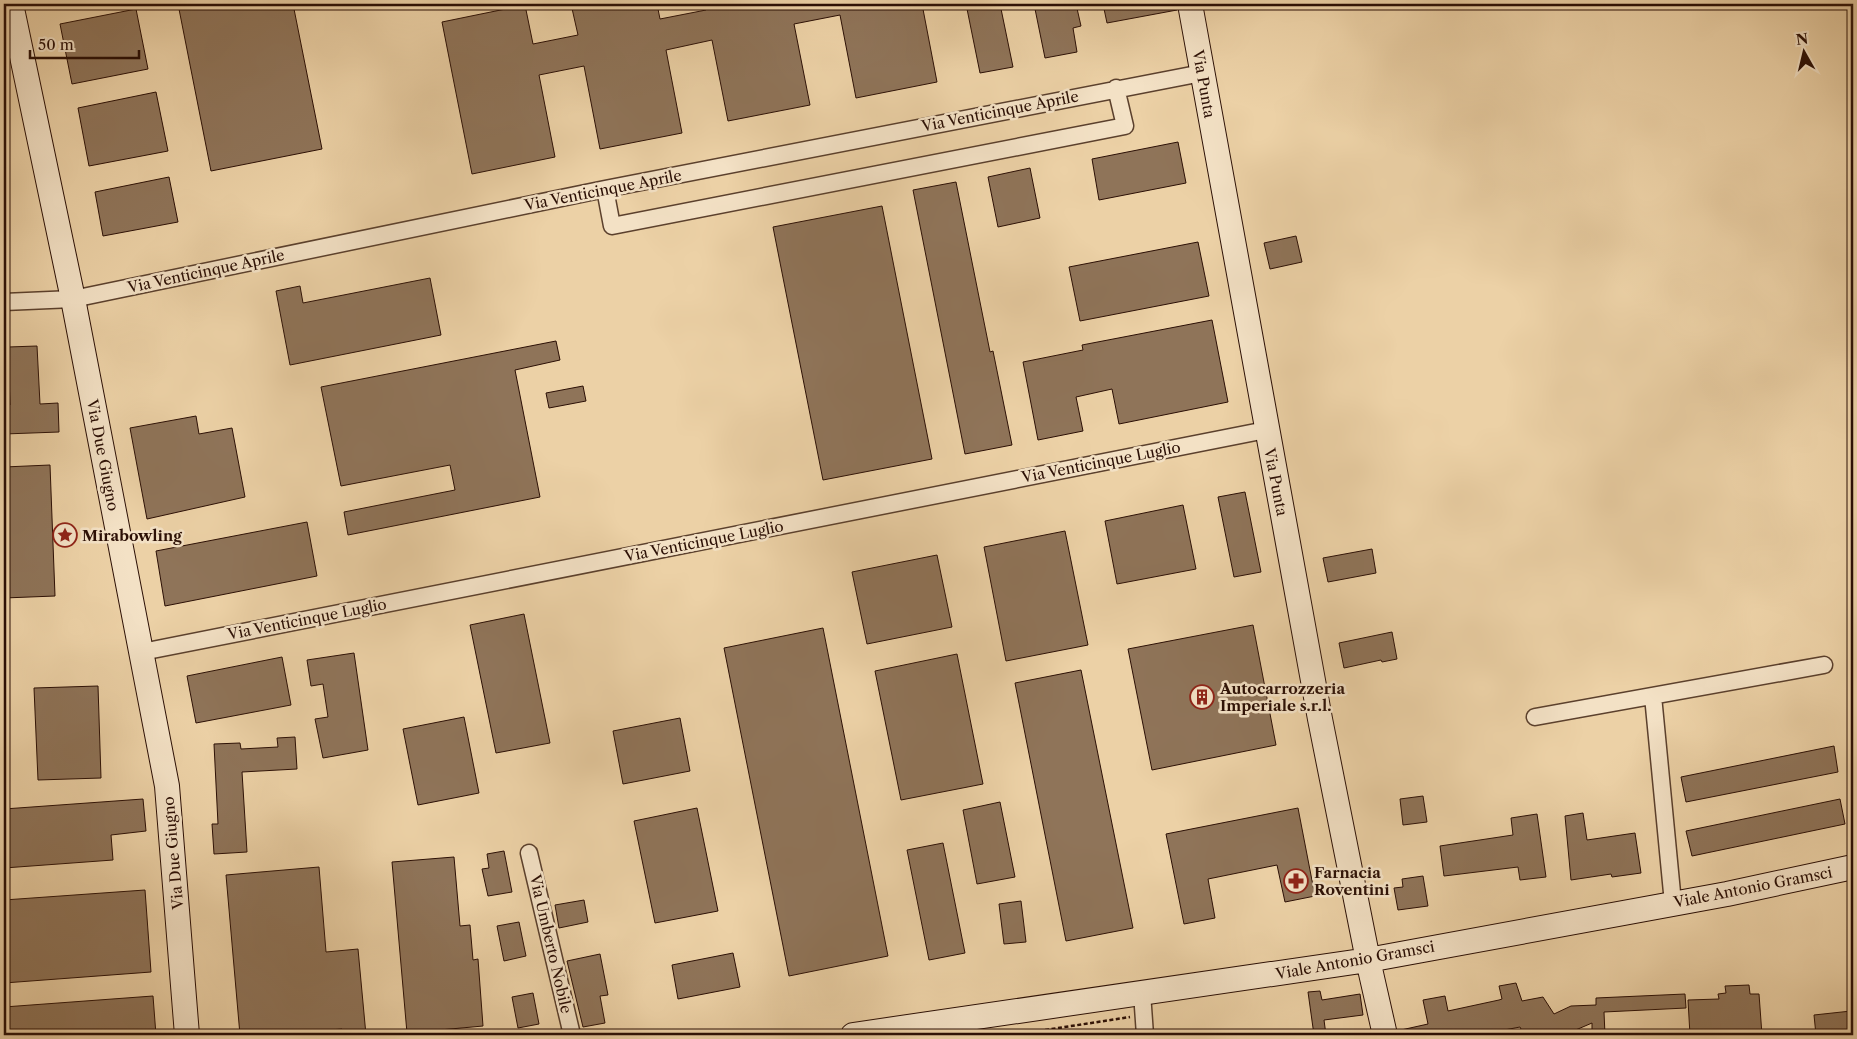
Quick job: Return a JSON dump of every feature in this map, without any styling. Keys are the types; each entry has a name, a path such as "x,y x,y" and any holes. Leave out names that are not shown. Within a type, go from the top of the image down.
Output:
{"street":[{"name":"Via Due Giugno","path":"11,4 73,299 167,786 186,1033"},
{"name":"Via Punta","path":"1190,4 1266,430 1368,960 1385,1035"},
{"name":"Via Venticinque Aprile","path":"4,302 73,299 605,189 1116,88 1202,73"},
{"path":"605,189 612,226 1125,126 1116,88"},
{"name":"Via Venticinque Luglio","path":"142,652 1266,430"},
{"path":"1535,717 1824,664"},
{"path":"1653,696 1673,904"},
{"name":"Via Umberto Nobile","path":"529,853 572,1035"},
{"name":"Viale Antonio Gramsci","path":"853,1035 1368,960 1673,904 1853,867"},
{"path":"1142,993 1146,1035"}],"building":[{"path":"178,4 293,4 322,149 211,171"},
{"path":"571,4 657,4 660,19 706,10 704,4 922,4 937,82 856,98 840,15 794,24 810,105 728,121 712,40 666,50 682,133 600,149 584,66 539,75 555,157 472,174 442,22 525,5 533,44 578,35"},
{"path":"966,4 1000,4 1013,67 980,73"},
{"path":"1034,4 1076,4 1081,26 1073,28 1077,52 1045,58"},
{"path":"1103,4 1177,4 1177,10 1107,23"},
{"path":"136,9 148,69 72,84 60,24"},
{"path":"156,92 168,151 89,166 78,108"},
{"path":"1178,142 1186,183 1099,200 1092,159"},
{"path":"1030,168 1040,218 998,227 988,177"},
{"path":"169,177 178,222 103,236 95,192"},
{"path":"956,182 990,352 993,351 1012,445 965,454 913,190"},
{"path":"882,206 932,459 823,480 773,227"},
{"path":"1296,236 1302,262 1270,269 1264,243"},
{"path":"1198,242 1209,296 1080,321 1069,267"},
{"path":"430,278 441,335 290,365 276,291 300,286 303,303"},
{"path":"1212,320 1228,402 1119,424 1112,389 1076,397 1083,431 1038,440 1023,362 1083,350 1082,345"},
{"path":"556,341 560,360 515,370 540,497 348,535 344,512 455,490 450,465 341,486 321,387"},
{"path":"37,346 40,404 58,403 59,432 4,434 4,405 10,405 8,347"},
{"path":"583,386 586,401 549,408 546,393"},
{"path":"196,416 199,434 232,428 245,497 147,519 130,428"},
{"path":"50,465 55,596 4,598 4,467"},
{"path":"1245,492 1261,572 1234,577 1218,497"},
{"path":"1183,505 1196,569 1117,584 1105,521"},
{"path":"307,522 317,576 165,606 156,551"},
{"path":"1065,531 1088,645 1006,661 984,547"},
{"path":"1372,549 1376,573 1328,582 1323,558"},
{"path":"937,555 952,627 867,644 852,572"},
{"path":"524,614 550,743 496,753 470,625"},
{"name":"Autocarrozzeria Imperiale s.r.l.","path":"1253,625 1276,745 1152,770 1128,649"},
{"path":"823,628 888,956 789,976 724,648"},
{"path":"1392,632 1397,659 1382,662 1381,660 1344,668 1339,643"},
{"path":"354,653 368,750 323,758 315,719 328,717 323,684 311,686 307,660"},
{"path":"957,654 983,784 901,800 875,671"},
{"path":"282,657 291,705 196,723 187,676"},
{"path":"1081,670 1133,928 1066,941 1015,683"},
{"path":"98,686 101,778 38,780 34,688"},
{"path":"464,717 479,793 418,805 403,729"},
{"path":"680,718 690,771 623,784 613,731"},
{"path":"295,737 297,769 242,772 247,852 214,854 212,824 218,824 214,744 240,743 241,749 278,747 277,738"},
{"path":"1834,746 1838,772 1686,802 1681,777"},
{"path":"1423,796 1427,822 1403,825 1400,799"},
{"path":"143,799 146,831 111,835 113,860 4,868 4,809"},
{"path":"1840,799 1845,824 1692,856 1686,831"},
{"path":"1000,802 1015,877 977,884 963,810"},
{"path":"697,808 718,911 655,923 634,821"},
{"path":"1298,808 1315,896 1285,902 1277,865 1208,879 1215,918 1184,924 1166,834"},
{"path":"1583,813 1587,840 1635,833 1641,873 1612,877 1611,874 1571,880 1565,816"},
{"path":"1537,814 1546,877 1520,880 1518,867 1444,876 1440,846 1513,835 1511,818"},
{"path":"943,843 965,953 929,960 907,850"},
{"path":"504,851 512,892 488,896 482,869 489,868 487,854"},
{"path":"454,857 460,926 470,925 473,960 478,959 483,1026 407,1033 392,862"},
{"path":"319,867 326,952 358,949 366,1035 343,1035 342,1029 269,1035 240,1035 226,875"},
{"path":"1423,876 1428,906 1398,910 1394,888 1403,887 1402,879"},
{"path":"145,890 151,972 4,983 4,900"},
{"path":"584,900 588,922 559,928 555,905"},
{"path":"1021,901 1026,942 1004,944 999,904"},
{"path":"519,922 526,956 504,961 497,926"},
{"path":"733,953 740,987 678,999 672,965"},
{"path":"600,954 608,995 600,996 605,1023 583,1027 567,961"},
{"path":"1516,983 1522,1001 1543,997 1554,1014 1571,1006 1596,1005 1596,998 1685,994 1686,1008 1604,1012 1605,1035 1592,1035 1592,1023 1564,1035 1524,1035 1520,1027 1478,1035 1402,1035 1401,1030 1428,1024 1423,1000 1445,996 1448,1011 1502,999 1499,986"},
{"path":"1749,985 1750,994 1759,994 1762,1035 1690,1035 1688,1000 1719,999 1718,994 1726,993 1725,986"},
{"path":"1320,991 1322,1000 1360,994 1363,1015 1324,1020 1326,1035 1314,1035 1308,992"},
{"path":"533,993 539,1024 518,1028 512,997"},
{"path":"153,996 156,1035 4,1035 4,1007"},
{"path":"1851,1011 1853,1035 1816,1035 1814,1015"}],"place":[{"name":"Mirabowling","path":"65,535"},
{"name":"Autocarrozzeria Imperiale s.r.l.","path":"1202,697"},
{"name":"Farnacia Roventini","path":"1296,881"}]}
